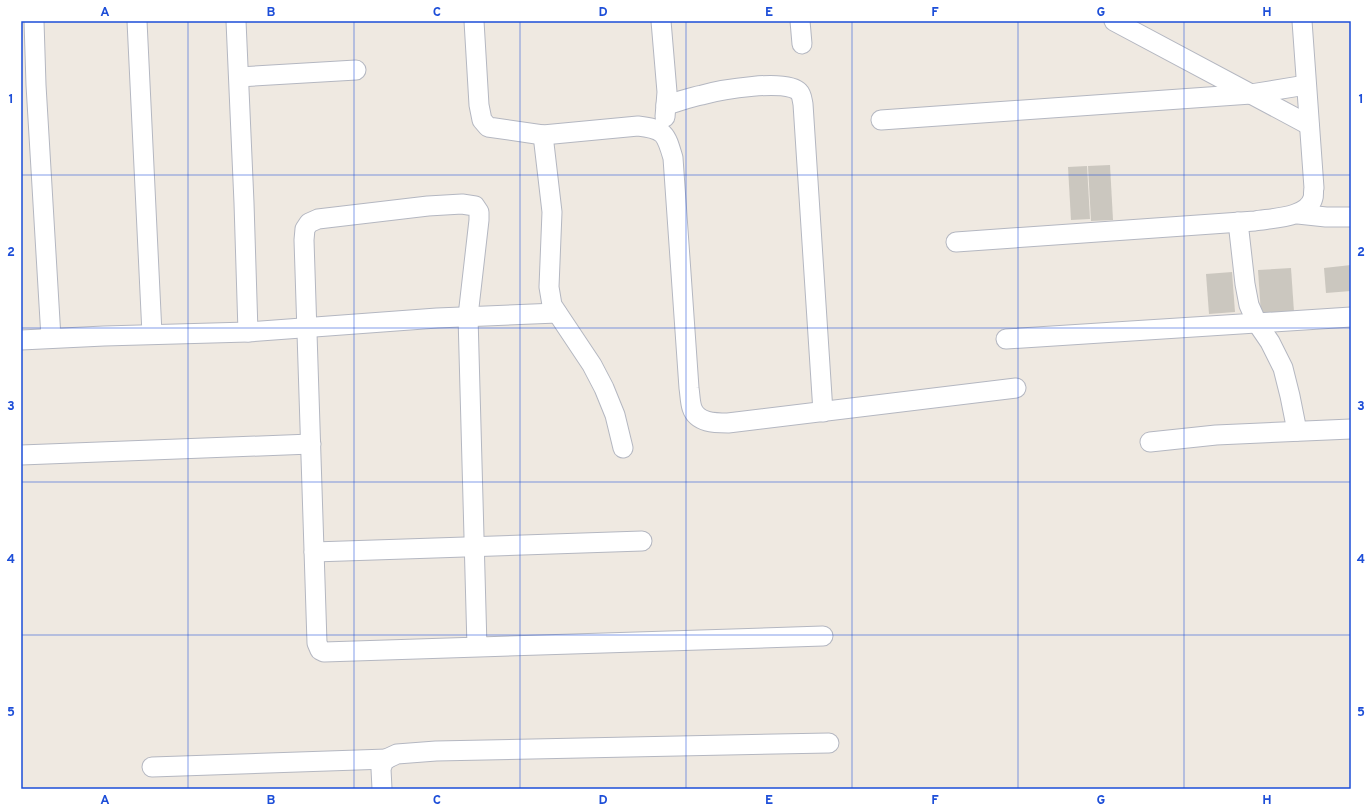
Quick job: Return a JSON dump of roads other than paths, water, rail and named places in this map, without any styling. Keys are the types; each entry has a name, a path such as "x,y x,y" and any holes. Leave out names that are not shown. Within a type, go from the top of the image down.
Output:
{"street":[{"path":"34,21 51,338"},
{"path":"137,21 152,334"},
{"path":"236,21 248,332"},
{"path":"474,21 479,105 482,120 488,128 543,135 638,126 654,128 661,132 668,142 673,158 692,408 698,417 710,422 728,423 1016,388"},
{"path":"661,21 667,92 661,132"},
{"path":"800,21 802,44"},
{"path":"1114,21 1309,125"},
{"path":"1298,214 1307,208 1313,198 1314,188 1302,21"},
{"path":"239,77 356,70"},
{"path":"880,120 1251,94 1306,84"},
{"path":"666,105 702,95 738,88 783,85 793,87 800,92 803,104 823,412"},
{"path":"543,135 552,212 549,287 552,305 592,365 604,388 615,415 624,448"},
{"path":"477,646 468,316 479,212 475,206 462,204 442,205 318,219 308,222 305,229 304,240 306,328 317,643 320,650 324,652 823,636"},
{"path":"956,242 1255,221 1298,214 1326,217 1351,217"},
{"path":"1238,222 1245,284 1249,305 1257,323 1270,342 1283,368 1297,431"},
{"path":"21,340 152,334 248,332 468,316 557,313"},
{"path":"1006,339 1351,317"},
{"path":"1150,442 1216,435 1351,429"},
{"path":"21,455 311,444"},
{"path":"314,552 642,541"},
{"path":"152,767 386,759 397,754 436,751 830,743"},
{"path":"382,789 381,769 384,760 386,759"}]}
